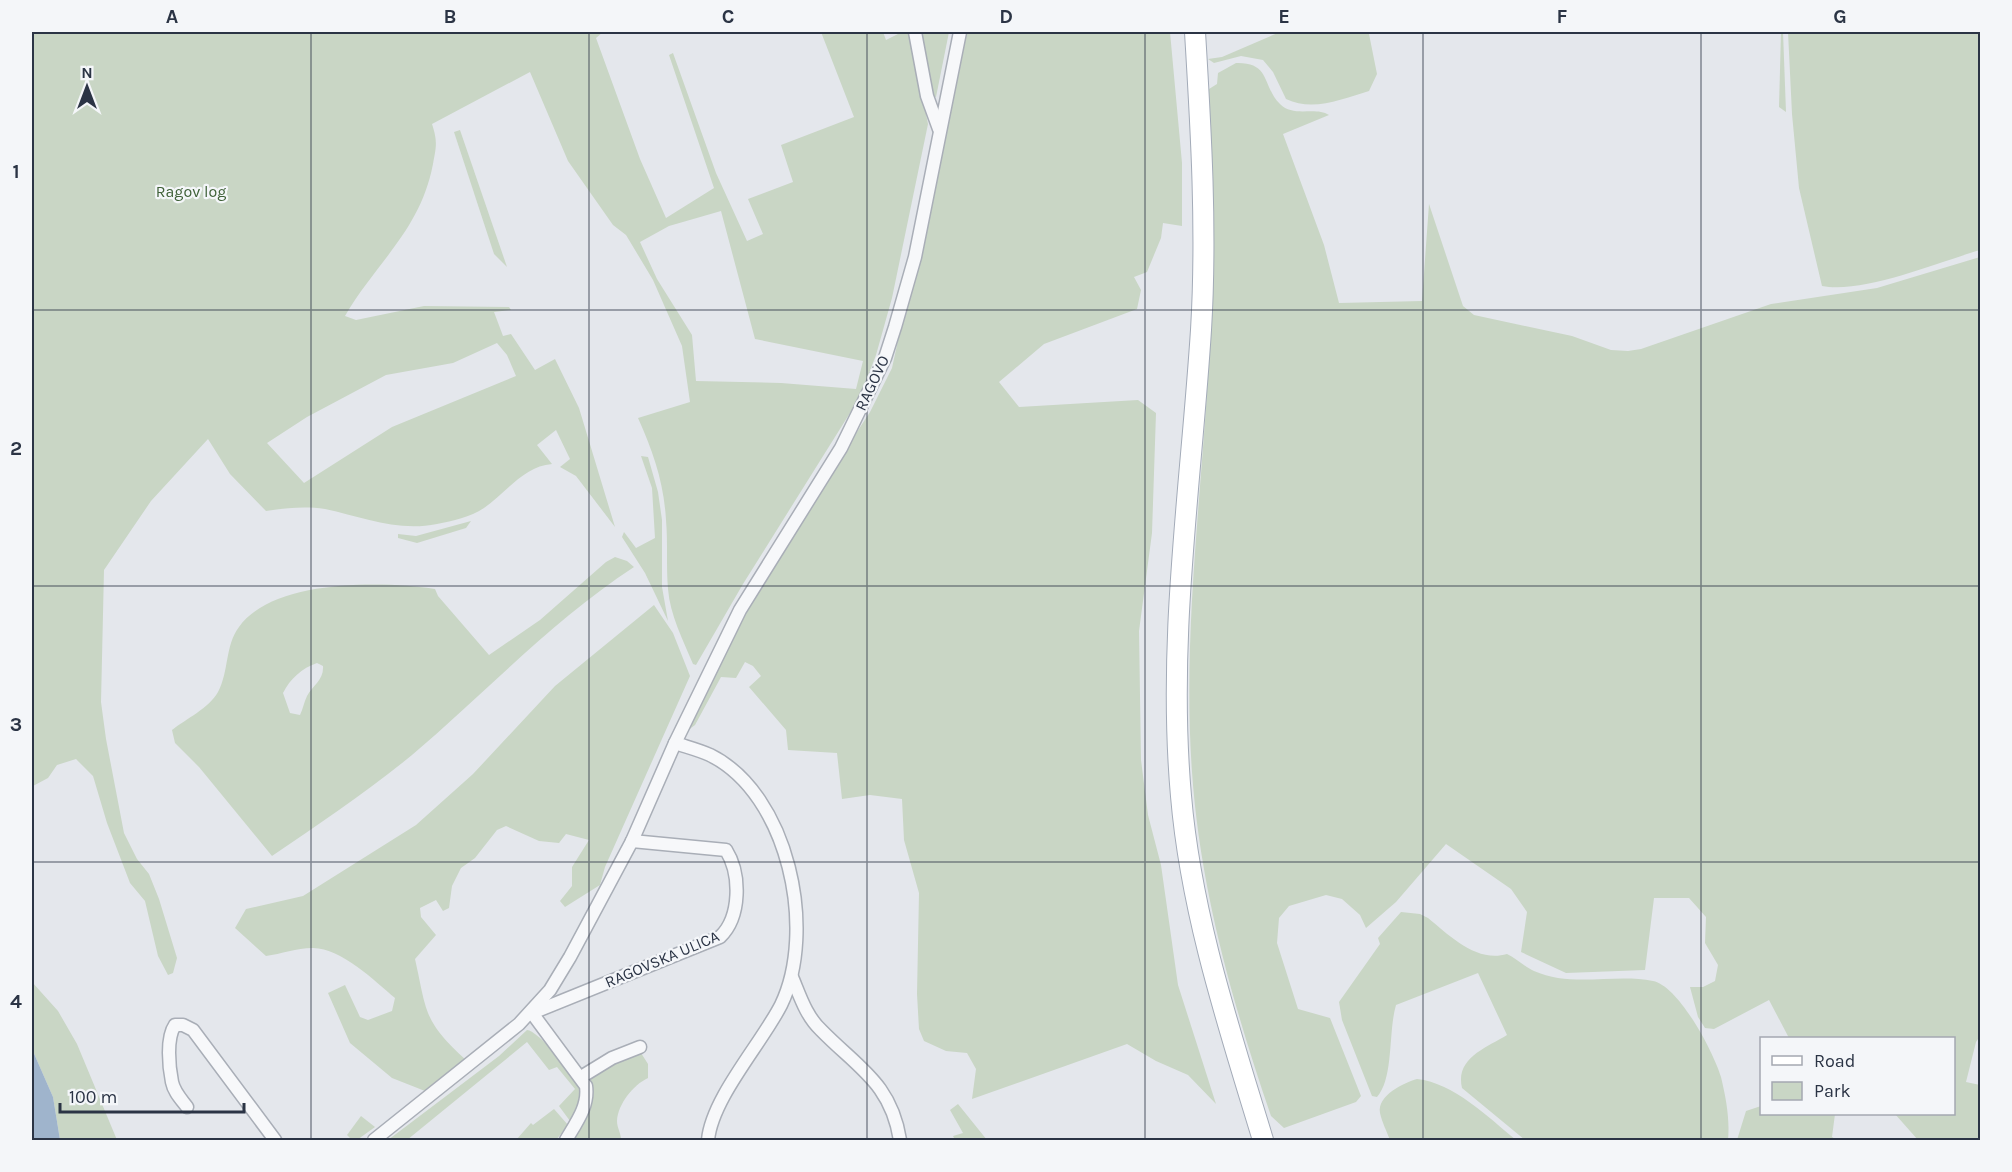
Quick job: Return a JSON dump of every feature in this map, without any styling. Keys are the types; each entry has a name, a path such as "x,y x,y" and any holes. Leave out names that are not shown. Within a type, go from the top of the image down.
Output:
{"main road":[{"path":"1195,32 1202,183 1201,328 1180,570 1176,732 1181,798 1191,874 1209,956 1263,1140"}],"street":[{"path":"915,32 927,96 939,129"},
{"name":"RAGOVO","path":"740,610 841,448 885,358 915,257 960,32"},
{"name":"RAGOVSKA ULICA","path":"532,1013 570,957 632,841 675,743 740,610"},
{"path":"675,743 711,755 736,775 761,803 782,844 792,870 795,905 792,977 781,1005 715,1114 708,1140"},
{"name":"RAGOVSKA ULICA","path":"374,1140 532,1013 720,937 729,929 735,911 736,890 731,858 726,850 632,841"},
{"path":"792,977 812,1020 876,1081 894,1115 900,1140"},
{"path":"532,1013 581,1077 588,1096 566,1140"},
{"path":"187,1107 172,1082 170,1044 171,1030 175,1025 183,1025 193,1030 275,1140"},
{"path":"581,1077 612,1058 640,1047"}],"green space":[{"name":"Ragov log","path":"32,32 603,32 596,38 640,159 666,218 714,188 669,55 673,53 716,173 747,241 763,234 748,199 793,182 781,145 854,117 821,32 883,32 886,40 902,32 910,32 928,124 892,298 876,355 860,397 743,584 696,665 693,664 671,608 663,493 653,455 638,418 690,402 682,346 653,280 626,235 613,225 568,161 530,72 432,124 436,140 435,153 427,188 418,208 396,245 357,296 345,316 356,320 424,306 509,307 511,310 494,312 503,336 511,334 535,370 555,359 579,408 615,527 576,476 560,467 570,459 556,430 537,445 552,464 524,475 492,502 473,514 449,522 422,526 394,525 318,508 266,511 230,474 208,439 151,501 104,570 101,702 106,739 124,833 137,859 149,874 159,899 177,958 173,973 168,975 158,956 145,901 130,883 107,823 93,776 76,759 57,765 48,778 33,786 32,809","holes":["721,211 755,339 863,361 856,389 781,383 696,381 692,335 657,279 640,242 669,226","497,343 507,355 516,376 392,427 304,483 267,443 307,417 386,375 453,363"]},
{"path":"919,32 949,32 936,97 932,96"},
{"path":"965,32 1170,32 1182,163 1182,226 1163,223 1161,238 1147,272 1134,277 1141,290 1137,309 1044,344 999,382 1019,407 1138,400 1156,413 1152,533 1139,631 1141,760 1148,815 1161,865 1178,985 1216,1104 1188,1075 1156,1061 1127,1044 972,1099 976,1069 967,1053 946,1051 924,1041 919,1029 917,994 919,893 904,840 902,799 870,795 842,799 837,753 788,750 786,730 749,687 761,676 753,666 745,662 736,678 721,677 695,725 687,731 752,592 870,412 892,368"},
{"path":"1280,32 1376,32 1369,34 1377,74 1369,91 1327,103 1296,103 1286,99 1273,72 1263,60 1241,56 1214,63 1208,59 1222,57"},
{"path":"1781,32 1783,32 1786,112 1779,107"},
{"path":"1788,32 1980,32 1980,250 1901,276 1858,285 1822,286 1799,188"},
{"path":"1236,63 1255,66 1261,71 1274,97 1286,108 1298,111 1317,111 1329,115 1283,134 1324,245 1339,303 1422,301 1429,204 1463,306 1474,315 1572,336 1611,350 1641,349 1771,304 1877,288 1980,257 1980,1036 1976,1042 1966,1082 1980,1085 1980,1140 1918,1140 1896,1115 1955,1115 1955,1037 1788,1037 1769,1000 1714,1029 1705,1028 1698,1017 1690,987 1703,987 1715,981 1718,965 1705,943 1706,917 1689,898 1654,898 1645,970 1566,973 1521,952 1527,912 1511,889 1446,844 1396,902 1366,928 1360,915 1342,899 1326,895 1289,906 1279,918 1277,943 1298,1009 1330,1018 1361,1096 1356,1102 1284,1128 1271,1116 1231,989 1210,903 1202,860 1192,772 1189,677 1210,316 1209,89 1217,84 1218,73"},
{"path":"460,130 507,267 494,254 454,132"},
{"path":"641,456 648,457 658,492 662,520 662,587 668,621 645,573 622,537 624,532 636,548 655,538 652,488"},
{"path":"471,521 466,528 417,543 398,538 398,534 416,536"},
{"path":"615,557 627,561 634,567 548,633 395,769 272,856 199,767 175,743 172,730 203,708 218,692 231,642 239,627 255,611 277,600 302,592 330,587 387,585 435,589 438,596 489,655 540,620 606,562","holes":["317,663 323,666 322,675 307,696 300,715 290,713 283,693 289,683 301,671 312,665"]},
{"path":"654,605 673,633 690,676 605,867 600,885 565,907 560,901 572,886 572,867 589,840 566,834 559,843 539,841 506,826 497,830 475,858 461,868 452,886 449,908 443,911 436,900 420,908 421,917 436,935 415,959 425,1004 434,1025 466,1060 425,1091 392,1078 350,1043 328,993 345,985 360,1017 368,1020 392,1011 395,998 367,974 334,953 312,948 266,956 235,928 246,909 303,896 416,825 473,774 555,686"},
{"path":"1401,912 1420,914 1428,918 1455,940 1475,951 1485,955 1507,954 1531,969 1548,976 1578,980 1639,979 1653,981 1663,986 1684,1007 1703,1037 1717,1066 1727,1108 1728,1140 1525,1140 1462,1088 1463,1069 1468,1061 1507,1035 1478,973 1396,1005 1386,1078 1377,1097 1372,1096 1342,1020 1339,1002 1380,944 1378,938"},
{"path":"32,982 58,1011 77,1044 117,1140 60,1140 53,1097 32,1049"},
{"path":"527,1030 548,1046 565,1065 580,1089 580,1102 570,1121 559,1106 575,1089 557,1067 549,1070 527,1042 407,1140 388,1140 499,1056"},
{"path":"641,1053 648,1064 648,1078 632,1090 620,1108 617,1121 621,1140 572,1140 593,1101 592,1084 588,1075 618,1058"},
{"path":"1417,1079 1444,1087 1470,1102 1516,1140 1390,1140 1380,1107 1392,1091"},
{"path":"958,1104 987,1140 955,1140 953,1136 963,1133 950,1110"},
{"path":"1760,1106 1760,1115 1835,1115 1832,1137 1837,1140 1737,1140 1746,1111"},
{"path":"554,1109 568,1125 556,1140 517,1139 531,1123 533,1125"},
{"path":"361,1116 375,1127 357,1140 352,1140 347,1135"}],"water":[{"path":"32,1049 53,1097 60,1140 32,1140"}]}
